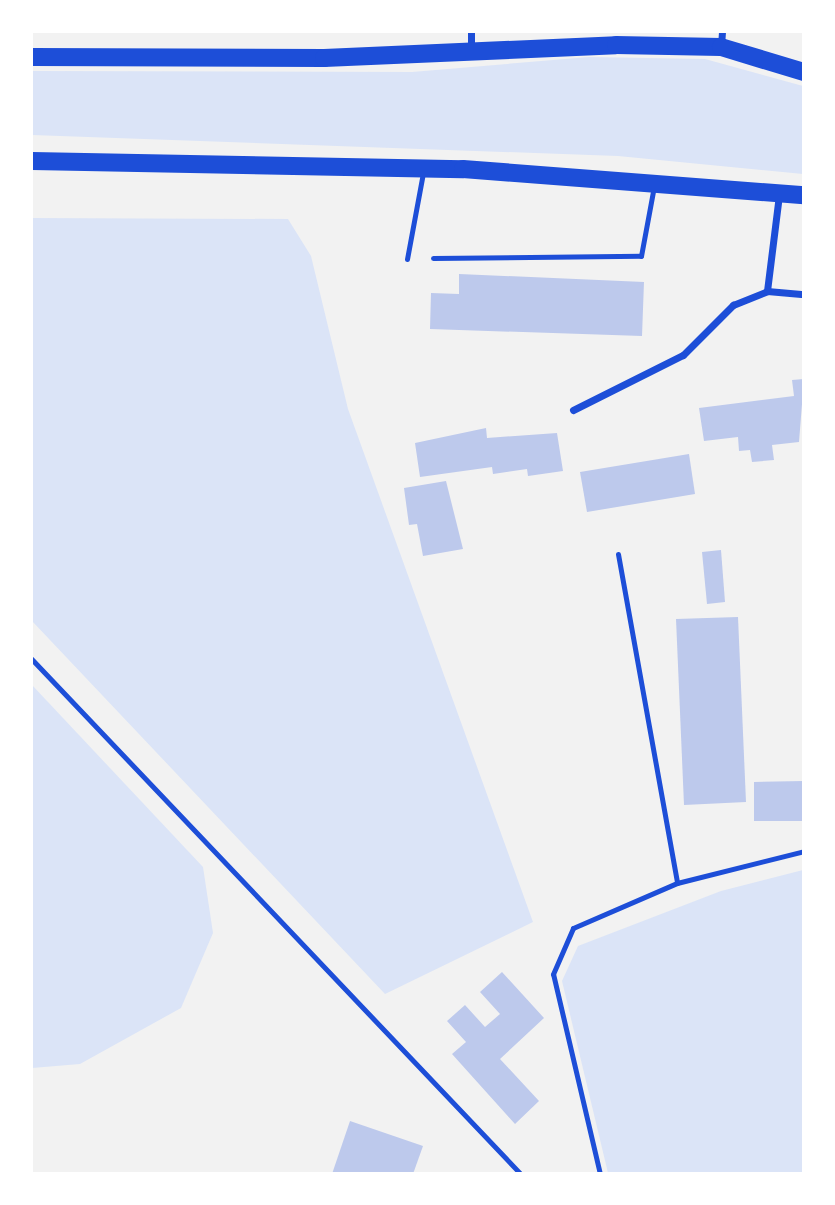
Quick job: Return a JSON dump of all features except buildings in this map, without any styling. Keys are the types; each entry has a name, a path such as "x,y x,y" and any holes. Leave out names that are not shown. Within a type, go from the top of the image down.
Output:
{"main road":[{"path":"32,57 324,58 721,39 803,72"},
{"path":"32,161 423,170 656,180 803,195"}],"street":[{"path":"471,32 471,51"},
{"path":"767,291 779,194"},
{"path":"573,410 683,355 733,305 767,291 803,295"}],"lane":[{"path":"407,259 423,170"},
{"path":"433,258 640,256 656,180"},
{"path":"618,554 677,883"},
{"path":"600,1174 553,974 573,928 677,883 803,850"}],"path":[{"path":"32,659 522,1174"}],"shaded area":[{"path":"589,57 705,59 803,86 803,174 618,156 32,135 32,71 412,72"},
{"path":"32,218 288,219 311,256 348,409 533,922 385,994 32,621"},
{"path":"32,685 203,867 213,933 181,1008 80,1064 32,1068"},
{"path":"803,870 803,1173 608,1173 562,981 578,946 721,891"}]}
